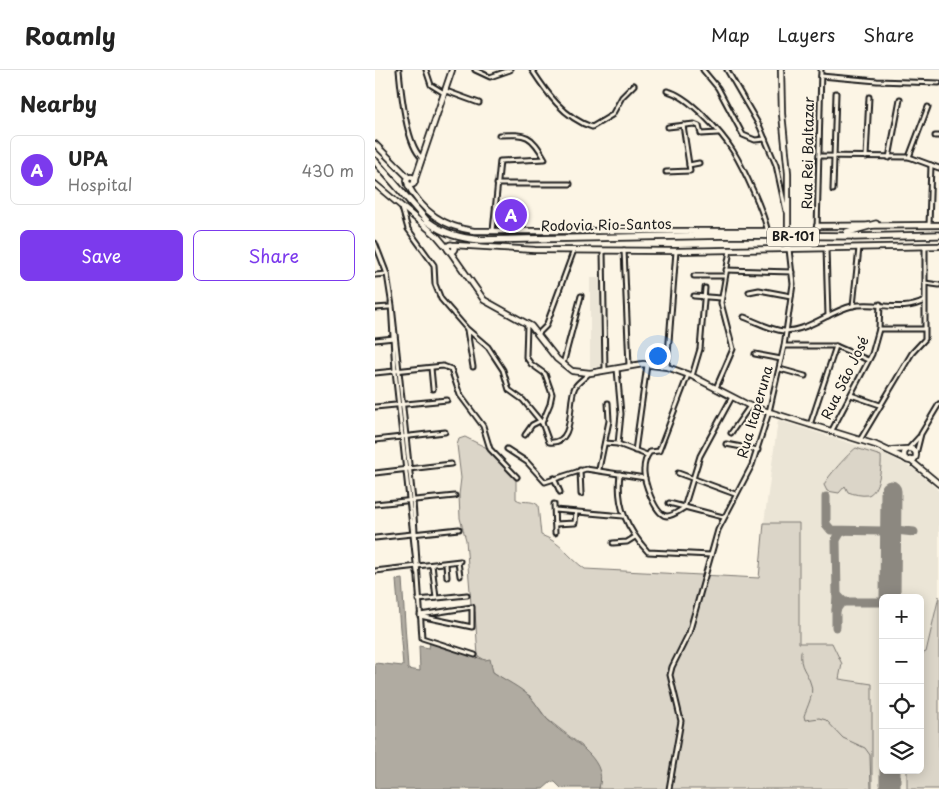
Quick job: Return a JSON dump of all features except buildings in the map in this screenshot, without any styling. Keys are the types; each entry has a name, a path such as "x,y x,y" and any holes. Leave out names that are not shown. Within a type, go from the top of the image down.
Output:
{"highway":[{"name":"Rodovia Rio-Santos","path":"375,161 386,176"},
{"name":"Rodovia Rio-Santos","path":"375,166 437,229 461,238 481,240 780,236 817,231 827,236 939,235"},
{"path":"835,236 876,224"},
{"name":"Rodovia Rio-Santos","path":"729,236 767,233 780,236"},
{"name":"Rodovia Rio-Santos","path":"790,234 857,236"},
{"path":"787,247 790,234"},
{"path":"780,236 787,247"}],"main road":[{"path":"411,181 423,158 452,70"},
{"path":"781,70 782,114 788,173 787,215 790,234"},
{"path":"375,144 411,181 415,196 445,224 474,231 767,233"},
{"path":"375,192 377,186 452,248 453,257 484,300 528,324 563,365 576,372 590,373 647,364 667,367 690,375 750,406 888,449 927,473 939,484"},
{"path":"817,231 876,224 939,225"},
{"path":"452,248 464,245 487,248 676,251 787,247 925,248 939,246"},
{"path":"888,449 914,450 927,473"},
{"path":"908,449 905,454 908,460"},
{"path":"908,460 916,455"}],"street":[{"path":"399,70 407,121 415,149 423,158"},
{"path":"427,70 431,85 445,92 479,103"},
{"path":"475,70 491,77 510,70"},
{"path":"532,70 553,100 576,118 592,127 612,115 622,97 633,85"},
{"path":"703,70 718,88 743,135 755,140 765,138"},
{"path":"727,70 765,138 777,165 787,215"},
{"name":"Rua Rei Baltazar","path":"817,231 821,70"},
{"path":"821,76 877,82 939,83"},
{"path":"667,91 678,95 689,104 726,140 741,166 767,233"},
{"path":"833,190 836,93"},
{"path":"866,157 869,97"},
{"path":"889,158 900,99"},
{"path":"909,157 928,107"},
{"path":"668,127 683,125 699,126 701,134 718,133"},
{"path":"666,172 690,170 683,125"},
{"path":"493,231 499,163 502,160 545,159 530,137 523,134 499,135"},
{"path":"819,156 909,157 939,168"},
{"path":"689,165 699,163"},
{"path":"929,225 931,165"},
{"path":"497,184 570,184"},
{"path":"402,207 408,229 434,265 435,284 441,299 467,329 488,348 505,375 509,390 523,400 541,422 549,442 556,441 565,434 571,419 576,386 590,373"},
{"path":"375,246 387,274 391,305 396,371 411,501 422,638 475,655"},
{"name":"Rua Itaperuna","path":"669,789 681,721 670,675 675,659 689,633 723,517 752,466 769,412 784,346 791,296 792,272 787,247"},
{"path":"826,248 827,316"},
{"path":"853,306 859,248"},
{"path":"860,440 912,353 925,339 925,248"},
{"path":"538,334 546,326 574,250"},
{"path":"603,250 605,370"},
{"path":"623,250 629,366"},
{"path":"715,388 733,349 721,298 730,250"},
{"path":"667,367 676,251"},
{"path":"726,270 792,272"},
{"path":"375,275 387,274"},
{"path":"694,276 725,276"},
{"path":"925,283 939,284"},
{"path":"705,288 700,349 659,451 650,452 647,455 644,466 645,478 655,508 659,512 669,516 684,508 700,456 732,397"},
{"path":"749,292 759,290 791,296"},
{"path":"563,365 581,296"},
{"path":"695,296 721,298"},
{"path":"745,317 785,331 853,306 880,304 912,307 924,301"},
{"name":"Rua São José","path":"831,432 868,360 879,329 880,304"},
{"path":"375,308 391,305"},
{"path":"525,435 532,425 541,422 550,404 552,394 545,374 531,364 526,357 528,324"},
{"path":"467,329 473,367"},
{"path":"879,329 924,329"},
{"path":"375,340 394,338"},
{"path":"784,346 836,346 868,360"},
{"path":"810,425 836,346"},
{"path":"755,354 781,359"},
{"path":"635,451 647,364"},
{"path":"375,373 443,366 451,369 459,395 483,426 490,449 517,477"},
{"path":"431,368 433,389"},
{"path":"617,368 621,414 618,444"},
{"path":"779,369 805,376"},
{"path":"851,396 880,405"},
{"path":"375,407 447,400"},
{"path":"599,470 609,421 608,403"},
{"path":"908,449 921,434 939,404"},
{"path":"731,433 750,406"},
{"path":"375,440 445,432"},
{"path":"916,455 921,434"},
{"path":"605,443 618,444 647,455"},
{"path":"726,444 758,450"},
{"path":"507,449 527,462 543,481 581,470 599,470 645,478"},
{"path":"375,473 451,464"},
{"path":"581,470 581,494"},
{"path":"678,473 735,494"},
{"path":"620,474 623,516 635,537 648,552 653,554 711,555"},
{"path":"554,478 560,492"},
{"path":"375,504 455,496"},
{"path":"669,503 723,517"},
{"path":"554,504 555,533"},
{"path":"555,510 623,516"},
{"path":"555,524 575,523 577,512"},
{"path":"375,538 459,529"},
{"path":"613,542 627,542 635,537"},
{"path":"375,571 459,562 460,576"},
{"path":"447,564 447,576"},
{"path":"432,565 436,598"},
{"path":"418,600 467,594"},
{"path":"472,607 472,627 420,616 472,607"}],"shaded area":[{"path":"502,199 507,199 508,208 510,208 510,200 520,202 520,222 505,224 502,222"},
{"path":"590,278 601,278 603,367 590,367"},
{"path":"778,420 887,455 914,469 939,491 939,596 926,652 924,653 924,594 879,594 879,774 907,774 907,789 872,789 872,684 838,679 799,644 799,523 764,523"},
{"path":"465,437 489,449 516,478 516,499 538,505 541,535 554,542 585,569 759,578 764,523 799,523 799,643 832,643 842,664 839,679 872,684 872,789 598,789 600,788 582,746 547,719 530,696 493,672 485,660 478,656 475,612 471,604 466,540 460,518 459,495 461,478 457,445 459,439"},
{"path":"856,448 881,456 880,472 875,489 868,495 848,492 845,486 839,493 827,491 824,485 826,482"},
{"path":"402,579 408,669 420,671 419,646 429,648 430,642 485,660 490,659 493,672 527,694 547,719 592,757 598,766 601,777 599,788 561,788 555,782 551,782 543,789 375,789 375,663 403,666 396,580"},
{"path":"939,596 939,789 907,789 907,774 924,774 924,653 926,652"}],"waterway":[{"path":"801,651 802,666 812,689 804,716 805,720 819,718 826,720 843,738 865,748 870,755 871,789"}],"taxiway":[{"path":"826,497 826,524 831,530 882,531"},
{"path":"891,522 896,530 914,532"},
{"path":"887,529 882,531 888,534 890,539"},
{"path":"837,595 836,540 840,533 844,531"},
{"path":"837,595 844,602 840,604 836,610 837,595"},
{"path":"844,602 879,602"},
{"path":"836,610 836,627"}],"runway":[{"path":"890,594 891,491"},
{"path":"890,774 890,789"}],"place":[{"name":"UPA","path":"511,215"}]}
